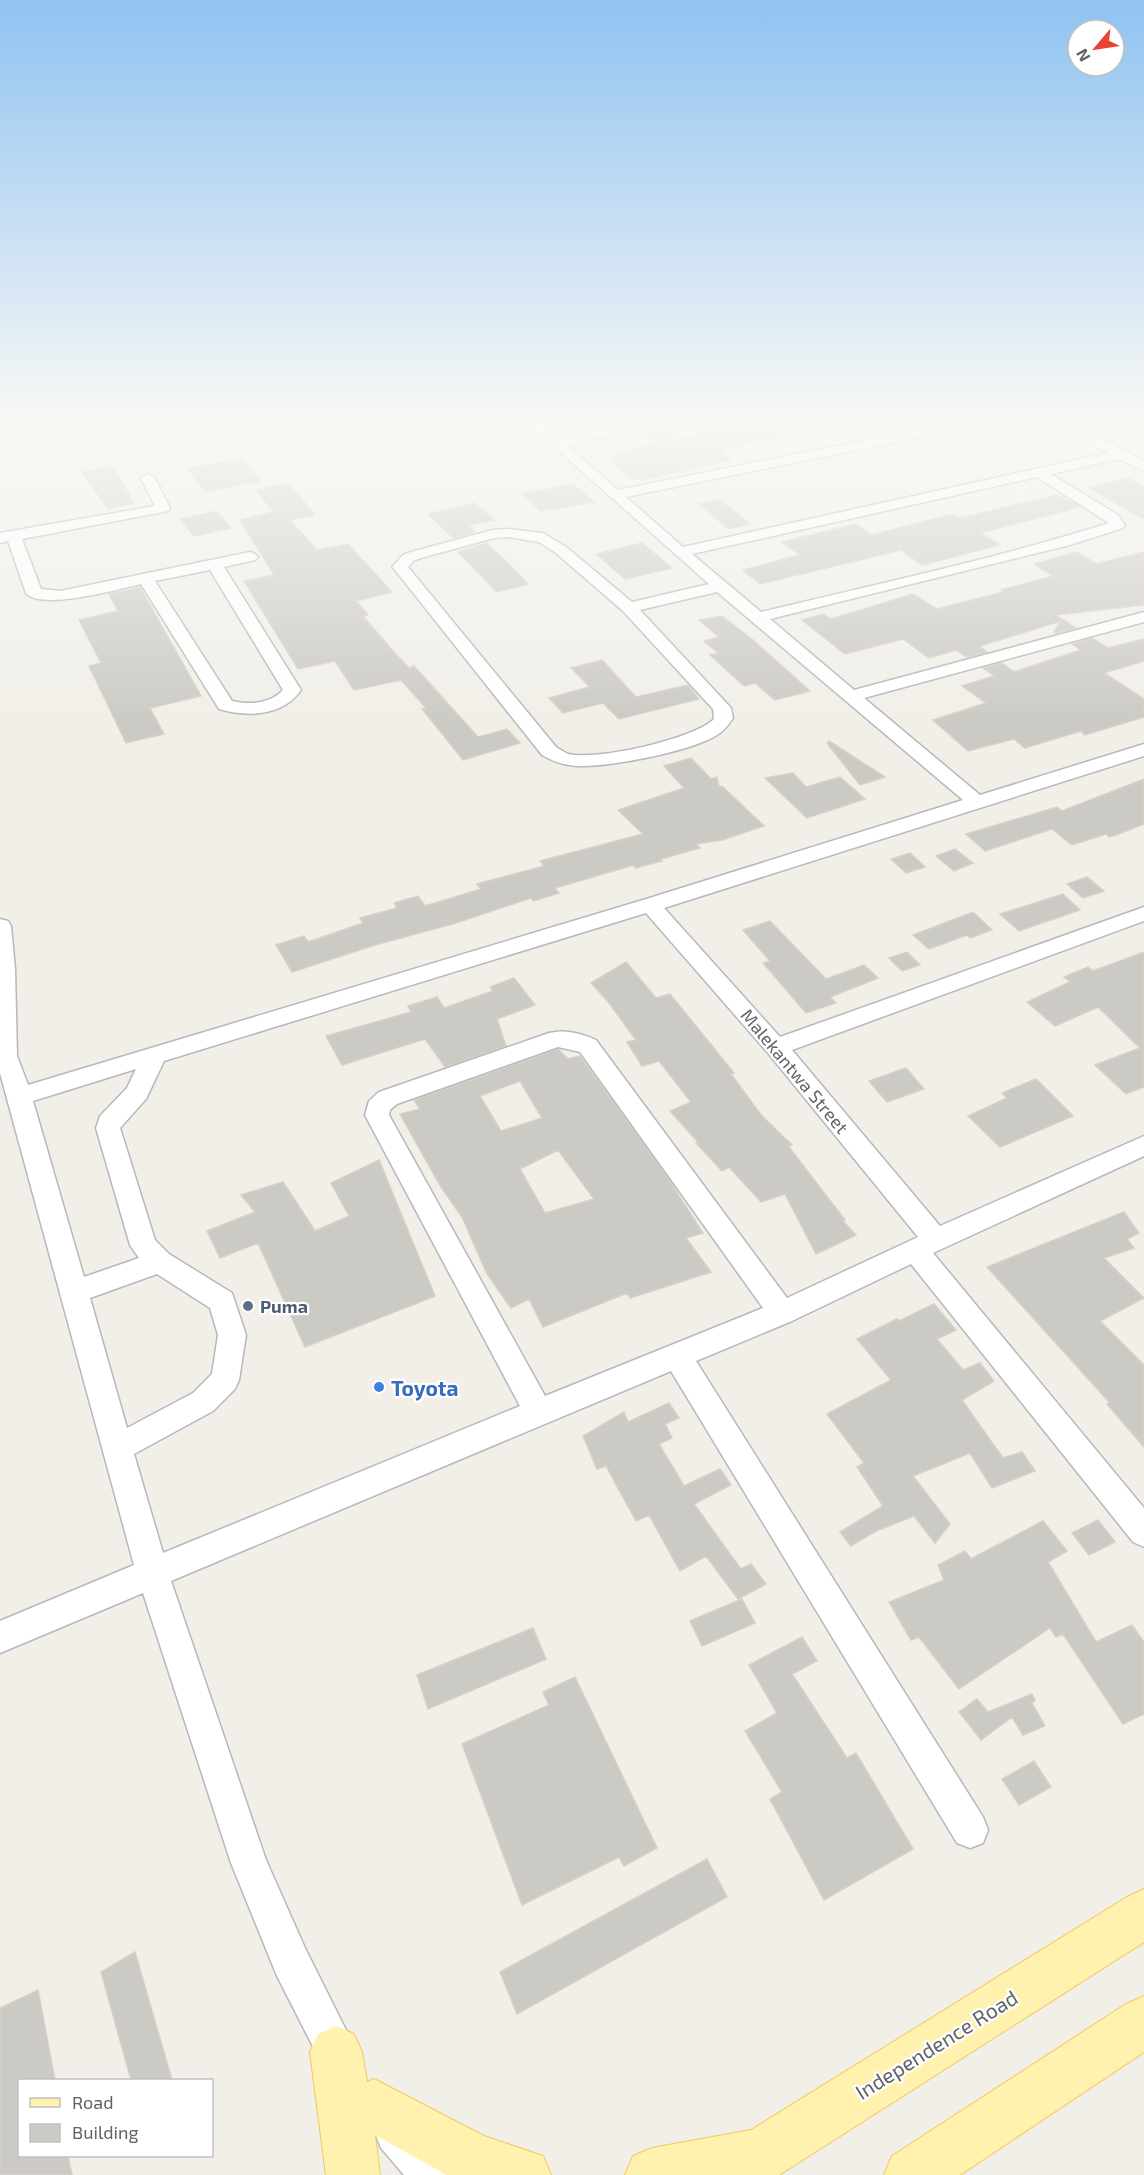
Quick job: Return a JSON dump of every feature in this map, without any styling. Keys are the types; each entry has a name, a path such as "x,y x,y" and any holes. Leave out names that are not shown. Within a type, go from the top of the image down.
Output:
{"main road":[{"name":"Independence Road","path":"744,2165 1144,1914"},
{"path":"915,2174 1144,2022"},
{"path":"336,2052 353,2175"},
{"path":"374,2106 474,2160 524,2175"},
{"path":"652,2175 744,2165"}],"street":[{"path":"90,522 7,537 34,593 60,596 250,557"},
{"path":"646,522 978,803"},
{"path":"680,552 819,522"},
{"path":"759,617 963,568 1118,525 1116,522"},
{"path":"493,534 525,534 543,537 561,549 629,608 722,708 724,718 709,733 693,738 622,755 581,760 564,759 549,751 400,567 408,558 493,534"},
{"path":"145,578 225,705 248,708 282,701 289,696 292,690 214,564"},
{"path":"629,608 721,585"},
{"path":"852,696 1144,617"},
{"path":"20,1096 650,905 1144,750"},
{"name":"Malekantwa Street","path":"650,905 776,1047 1144,1532"},
{"path":"776,1047 1144,914"},
{"path":"0,926 4,969 3,1048 20,1096 153,1575 249,1863 291,1962 336,2052 374,2106 431,2175"},
{"path":"538,1412 377,1115 376,1111 381,1102 388,1098 556,1039 577,1041 588,1046 782,1313"},
{"path":"117,1448 204,1402 225,1380 232,1335 222,1301 160,1262 143,1245 108,1128 109,1122 137,1093 155,1055"},
{"path":"0,1637 153,1575 538,1412 782,1313 925,1245 1139,1154"},
{"path":"74,1292 160,1262"},
{"path":"678,1357 970,1830"}],"building":[{"path":"182,522 226,522 231,528 194,536"},
{"path":"241,522 291,522 317,550 348,544 392,592 356,601 368,615 363,616 393,651 409,668 414,666 478,737 507,729 520,743 463,760 422,709 426,708 401,680 354,690 335,661 298,669 244,581 274,575"},
{"path":"436,522 486,522 469,525 475,532 453,538"},
{"path":"720,522 747,522 750,524 729,529"},
{"path":"924,522 1024,522 980,533 1000,545 922,565 901,550 760,584 743,570 800,555 782,542 856,524 872,535"},
{"path":"486,543 528,584 497,592 458,552"},
{"path":"642,543 672,568 625,579 596,554"},
{"path":"1077,552 1096,564 1144,552 1144,605 1055,615 1076,628 1054,632 1061,621 980,646 987,652 967,657 956,650 929,658 903,639 845,654 802,620 823,614 831,619 913,594 937,609 1053,576 1034,564"},
{"path":"140,587 201,696 150,708 164,734 126,743 89,666 101,663 79,620 118,611 109,594"},
{"path":"722,616 753,640 810,691 775,700 755,683 744,686 710,655 718,653 704,641 719,637 699,620"},
{"path":"1092,638 1108,648 1144,639 1144,661 1104,673 1144,699 1144,717 1085,735 1081,731 1025,748 1014,739 968,751 933,720 986,703 962,686 994,676 983,668 1002,663 1014,672 1081,650 1072,644"},
{"path":"602,660 636,697 688,685 699,699 619,719 603,703 563,713 549,698 590,687 571,668"},
{"path":"829,741 885,777 860,785 827,743"},
{"path":"691,758 711,779 717,777 719,787 722,786 764,826 722,840 696,844 700,848 661,859 662,861 635,868 634,865 555,888 559,893 533,901 531,898 292,972 276,945 304,936 308,942 363,923 360,918 397,908 394,903 418,896 425,906 481,889 477,884 544,866 540,861 643,834 618,810 684,788 664,766"},
{"path":"793,773 806,787 840,777 865,799 807,818 765,778"},
{"path":"1144,779 1144,824 1116,835 1109,837 1106,834 1072,845 1052,829 985,851 966,834 1057,807 1062,811"},
{"path":"955,849 973,863 954,871 936,856"},
{"path":"910,853 925,867 906,873 891,859"},
{"path":"1087,877 1104,891 1083,898 1067,884"},
{"path":"1063,894 1080,910 1019,931 1000,914"},
{"path":"973,912 992,930 970,938 967,935 929,949 913,935"},
{"path":"770,921 826,979 864,965 878,978 830,997 836,1003 806,1013 763,963 770,961 743,930"},
{"path":"907,952 920,965 902,971 889,958"},
{"path":"1144,952 1144,1087 1126,1094 1095,1065 1140,1048 1098,1007 1055,1026 1027,1002 1070,982 1064,977 1088,967 1093,971"},
{"path":"626,962 656,998 670,994 734,1073 731,1074 761,1115 792,1145 789,1147 845,1220 843,1221 856,1235 816,1254 785,1194 761,1202 729,1167 722,1171 696,1143 698,1142 670,1111 691,1102 659,1061 642,1066 627,1042 636,1040 591,983"},
{"path":"514,978 535,1005 497,1019 506,1046 445,1067 425,1039 342,1065 326,1036 411,1012 408,1006 437,997 444,1008 493,991 490,987"},
{"path":"558,1049 568,1059 580,1056 663,1171 703,1233 686,1238 711,1272 630,1298 627,1293 543,1327 529,1299 511,1308 487,1274 462,1217 441,1187 400,1114 420,1109 414,1100","holes":["520,1081 542,1118 501,1131 480,1096","558,1150 594,1199 545,1213 520,1169"]},
{"path":"906,1068 924,1089 887,1102 869,1081"},
{"path":"1036,1079 1073,1116 1000,1147 968,1116 1007,1098 1002,1093"},
{"path":"379,1160 435,1296 305,1347 258,1243 220,1258 207,1231 255,1212 241,1195 283,1182 315,1231 349,1216 331,1183"},
{"path":"1124,1212 1139,1233 1127,1239 1134,1248 1104,1258 1144,1298 1100,1321 1144,1365 1144,1447 1107,1404 1110,1403 987,1267"},
{"path":"934,1304 956,1330 937,1339 963,1370 980,1363 994,1381 962,1400 1003,1458 1022,1452 1035,1471 992,1488 970,1453 913,1476 950,1524 935,1543 914,1516 876,1531 851,1546 840,1532 883,1506 857,1467 864,1463 827,1414 891,1380 857,1339"},
{"path":"669,1403 679,1418 665,1424 672,1438 659,1444 684,1486 720,1469 731,1485 694,1504 741,1569 751,1564 766,1584 738,1599 706,1556 680,1571 649,1515 636,1521 606,1466 597,1469 583,1436 624,1412 628,1422"},
{"path":"1098,1520 1115,1542 1089,1555 1072,1533"},
{"path":"1043,1521 1067,1551 1048,1562 1096,1642 1132,1625 1144,1642 1144,1714 1123,1724 1063,1634 1056,1637 1050,1628 959,1689 919,1637 911,1640 889,1602 944,1580 938,1565 965,1551 971,1559"},
{"path":"742,1599 755,1623 702,1646 690,1621"},
{"path":"533,1628 546,1659 428,1709 417,1675"},
{"path":"802,1637 817,1661 792,1674 847,1758 856,1753 913,1849 824,1900 770,1799 782,1792 745,1731 777,1713 749,1665"},
{"path":"575,1677 657,1848 624,1866 619,1857 522,1905 462,1744 549,1705 543,1692"},
{"path":"1032,1694 1035,1700 1032,1703 1045,1726 1023,1735 1012,1717 981,1740 959,1712 977,1699 988,1712"},
{"path":"1034,1761 1051,1787 1019,1805 1002,1779"},
{"path":"707,1859 727,1897 517,2014 500,1972"},
{"path":"135,1952 172,2079 131,2079 101,1972"},
{"path":"38,1990 55,2079 18,2079 18,2157 68,2157 72,2175 0,2175 0,2008"}],"place":[{"name":"Puma","path":"248,1306"},
{"name":"Toyota","path":"379,1387"}]}
